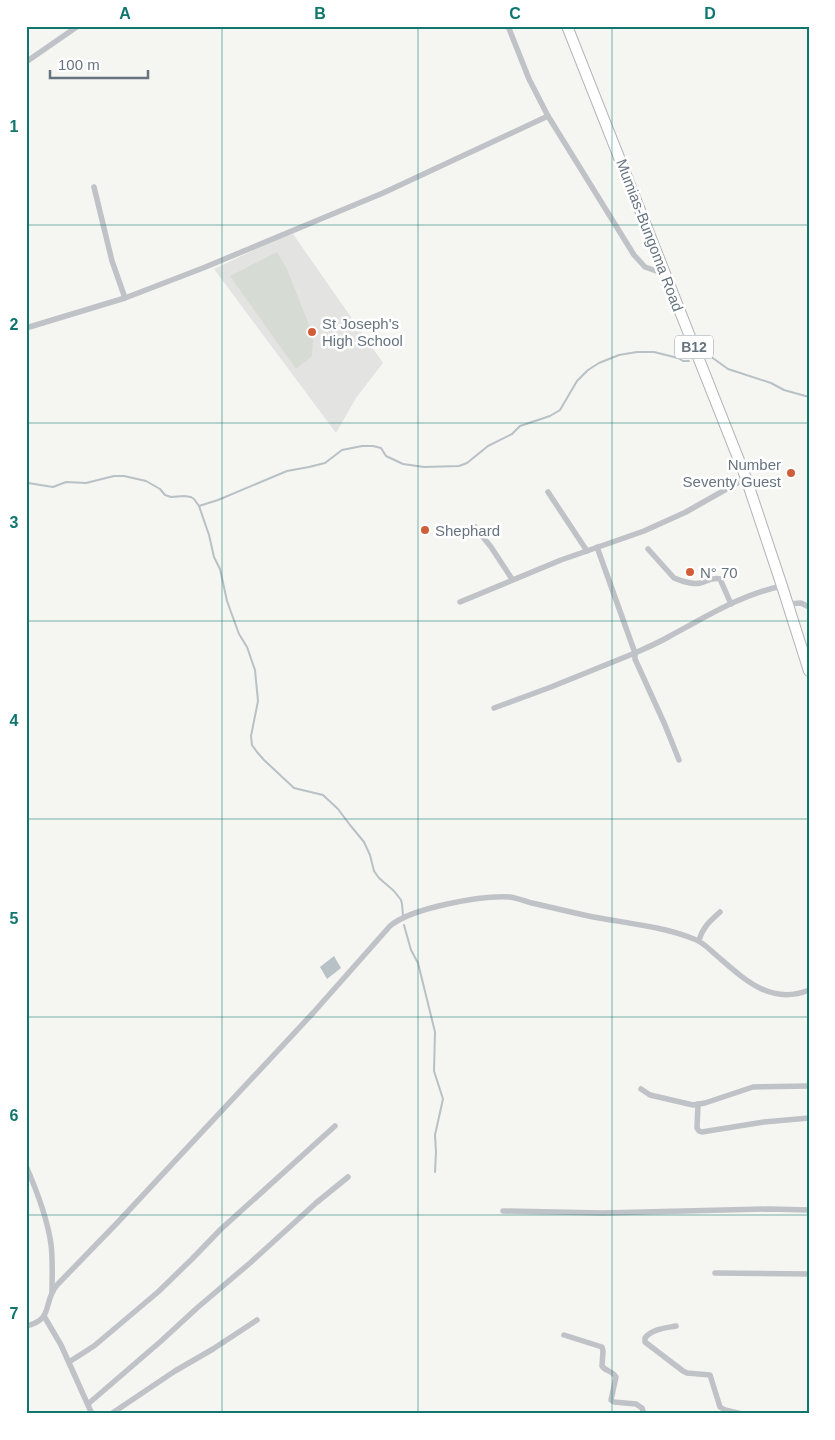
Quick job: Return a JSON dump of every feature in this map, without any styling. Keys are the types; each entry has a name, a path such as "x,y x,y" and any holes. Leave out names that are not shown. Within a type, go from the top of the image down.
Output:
{"highway":[{"name":"Mumias-Bungoma Road","path":"567,26 746,478 809,671"}],"street":[{"path":"26,62 78,26"},
{"path":"508,26 529,79 548,116 638,260 645,267 665,274"},
{"path":"26,328 124,298 203,268 383,193 548,116"},
{"path":"94,187 112,261 124,298"},
{"path":"460,602 512,579 644,531 678,516 746,478"},
{"path":"548,492 587,551"},
{"path":"475,527 492,547 512,579"},
{"path":"597,547 636,659 679,760"},
{"path":"648,549 674,578 689,583 698,583 712,578 719,578 731,604"},
{"path":"494,708 552,687 635,653 709,614 756,593 782,586"},
{"path":"788,604 801,603 809,607"},
{"path":"52,1292 313,1013 390,926 398,920 442,905 485,898 511,897 679,934 699,941 744,979 757,987 788,995 799,994 809,990"},
{"path":"699,941 705,927 720,912"},
{"path":"641,1089 650,1095 687,1104 698,1104 753,1087 809,1086"},
{"path":"698,1104 697,1128 700,1132 764,1122 809,1118"},
{"path":"70,1362 94,1346 158,1292 221,1228 335,1126"},
{"path":"26,1166 42,1203 48,1232 51,1250 52,1292 44,1316 36,1323 26,1326"},
{"path":"88,1404 348,1177"},
{"path":"503,1211 613,1213 769,1209 809,1210"},
{"path":"715,1273 809,1274"},
{"path":"44,1316 70,1362 92,1414"},
{"path":"111,1414 256,1320"},
{"path":"676,1326 649,1334 644,1339 645,1343 687,1373 710,1374 720,1411 742,1414"},
{"path":"564,1335 602,1347 604,1351 602,1366 616,1377 611,1400 614,1402 636,1404 642,1408 644,1414"}],"shaded area":[{"name":"St Joseph's High School","path":"293,234 383,363 356,398 336,433 214,269 275,240"},
{"path":"277,252 287,269 309,325 313,341 312,356 296,369 230,276"},
{"path":"334,956 341,968 327,979 320,967"}],"waterway":[{"path":"199,506 287,471 325,463 342,450 362,446 381,448 386,456 403,464 424,467 459,466 467,463 488,446 512,434 520,426 550,416 560,410 577,381 588,370 599,363 619,355 637,352 654,352 689,361"},
{"path":"707,356 710,356 728,369 771,383 784,390 809,397"},
{"path":"26,482 53,487 66,482 86,483 114,476 124,476 146,481 160,489 165,495 171,497 184,496 194,499 199,506 209,535 214,557 220,569 227,601 255,670 258,701 251,736 252,745 264,760 294,788 323,795 338,809 364,842 374,871 401,900 403,915"},
{"path":"404,925 411,950 418,963 435,1032 434,1071 443,1099 435,1135 435,1172"}],"place":[{"name":"St Joseph's High School","path":"312,332"},
{"name":"Number Seventy Guest","path":"791,473"},
{"name":"Shephard","path":"425,530"},
{"name":"N° 70","path":"690,572"}]}
